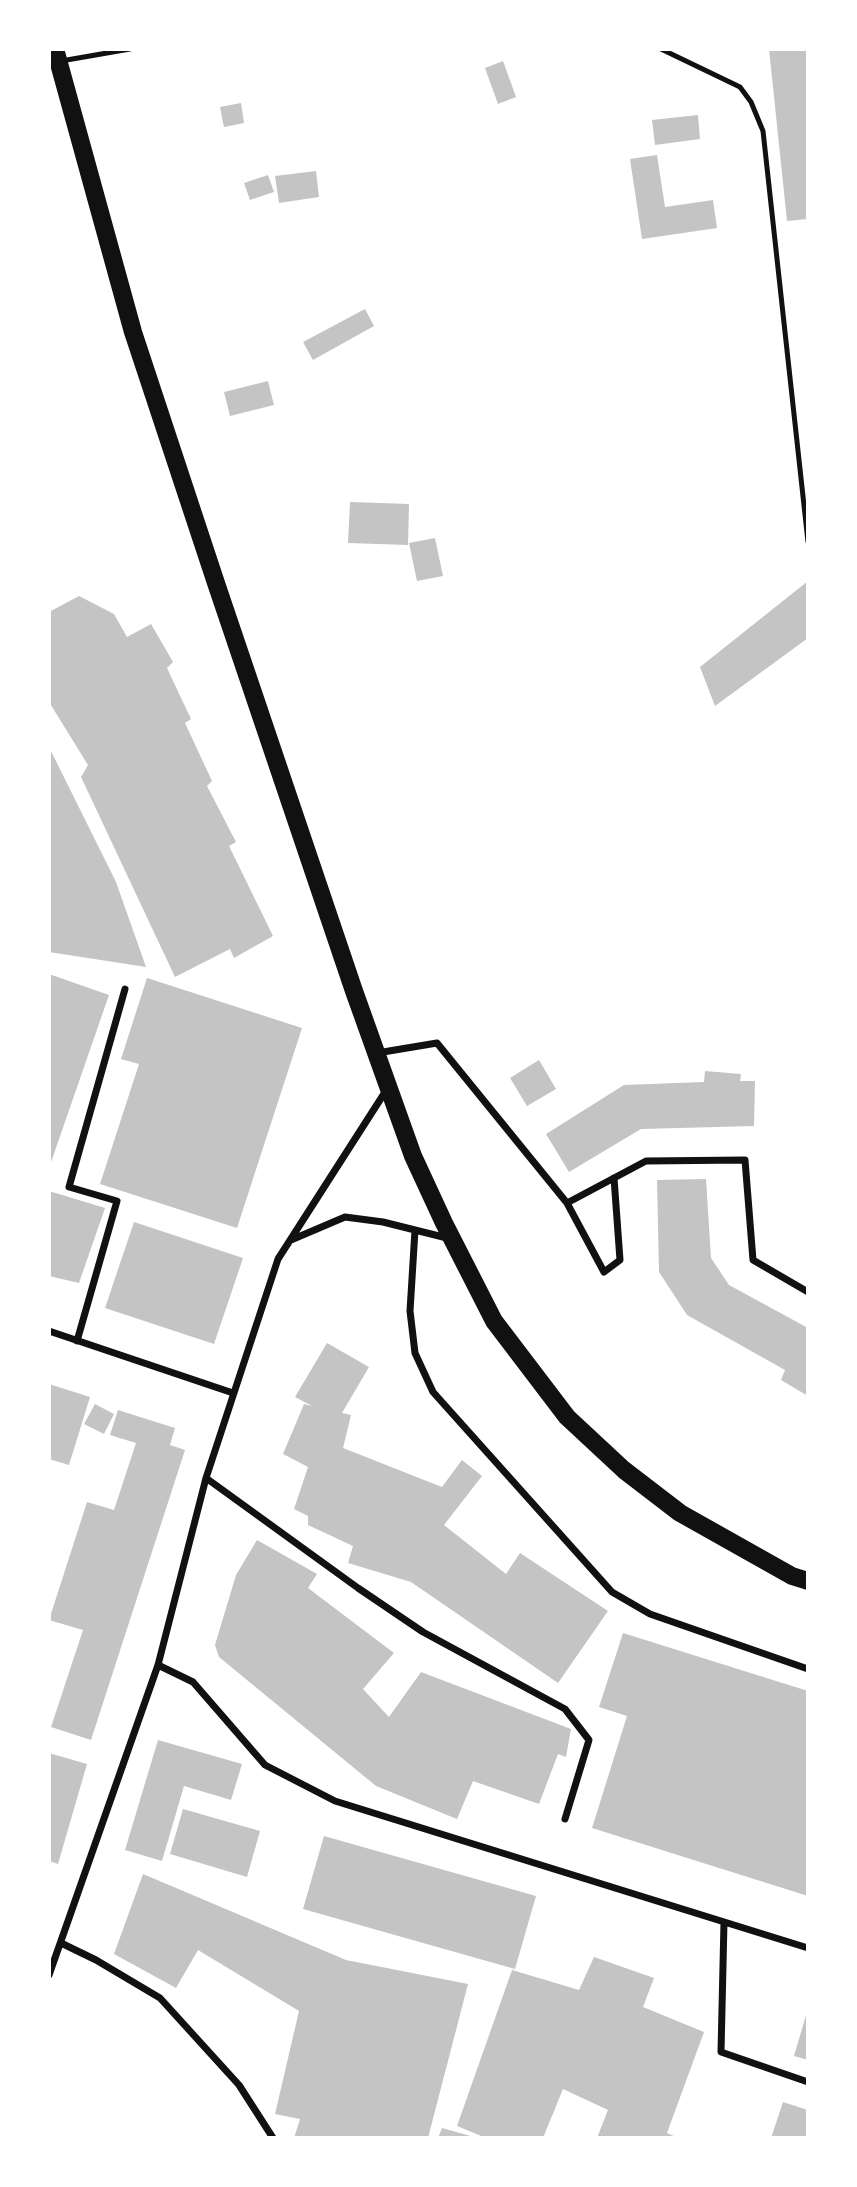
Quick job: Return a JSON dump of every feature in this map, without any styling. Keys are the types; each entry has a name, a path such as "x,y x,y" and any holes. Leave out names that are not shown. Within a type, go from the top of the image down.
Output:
{"main road":[{"path":"56,55 133,332 216,583 413,1156 452,1238 494,1321 577,1425 624,1470 680,1513 792,1576 808,1581"}],"street":[{"path":"78,1341 117,1201 69,1187 125,989"},
{"path":"376,1053 437,1043 567,1203 604,1272 620,1260 614,1178"},
{"path":"49,1975 158,1665 206,1478 278,1259 389,1086"},
{"path":"567,1203 646,1161 745,1160 753,1260 808,1292"},
{"path":"289,1241 345,1217 383,1222 452,1238"},
{"path":"415,1230 410,1311 415,1353 433,1392 468,1432 612,1592 650,1614 808,1669"},
{"path":"49,1331 233,1393"},
{"path":"206,1478 423,1632 565,1709 589,1740 565,1819"},
{"path":"158,1665 193,1682 265,1765 335,1801 808,1948"},
{"path":"724,1922 721,2052 808,2082"},
{"path":"61,1943 96,1960 160,1998 239,2085 273,2138"}],"lane":[{"path":"56,55 130,49"},
{"path":"661,49 740,87 751,102 763,131 808,542"}],"building":[{"path":"769,49 808,49 808,219 787,221"},
{"path":"503,61 516,97 498,104 485,68"},
{"path":"241,103 244,123 224,127 220,107"},
{"path":"698,115 700,139 655,145 652,120"},
{"path":"657,155 665,207 713,200 717,228 642,239 630,159"},
{"path":"316,171 319,197 279,203 275,176"},
{"path":"268,175 274,192 250,200 244,183"},
{"path":"365,309 374,326 313,360 303,342"},
{"path":"268,381 274,405 230,416 224,392"},
{"path":"350,502 409,504 408,545 348,543"},
{"path":"435,538 443,576 417,581 409,543"},
{"path":"808,581 808,638 715,706 700,667"},
{"path":"79,596 114,614 127,637 151,624 173,662 167,668 191,719 185,723 212,781 207,786 236,842 229,846 273,936 234,958 230,949 175,977 81,777 88,765 49,702 49,612"},
{"path":"49,747 116,882 146,967 49,952"},
{"path":"49,974 109,995 49,1168"},
{"path":"147,978 302,1028 237,1228 100,1184 139,1064 121,1059"},
{"path":"539,1060 556,1089 527,1106 510,1078"},
{"path":"705,1071 741,1074 740,1081 755,1081 754,1126 641,1129 569,1172 546,1134 624,1085 704,1082"},
{"path":"706,1179 711,1258 729,1285 808,1328 808,1396 781,1380 785,1370 687,1315 659,1272 657,1180"},
{"path":"49,1191 105,1208 79,1283 49,1276"},
{"path":"134,1222 243,1258 214,1344 105,1308"},
{"path":"327,1343 369,1367 342,1413 351,1415 343,1448 442,1487 462,1460 482,1476 444,1525 506,1574 520,1553 608,1611 558,1683 411,1582 348,1563 353,1546 308,1525 308,1516 294,1509 308,1467 283,1454 304,1404 312,1406 295,1397"},
{"path":"49,1384 90,1397 69,1465 49,1459"},
{"path":"95,1404 114,1414 104,1434 84,1424"},
{"path":"118,1410 175,1428 170,1445 185,1450 91,1740 51,1727 83,1630 49,1620 87,1502 114,1510 136,1443 110,1435"},
{"path":"257,1540 317,1574 308,1588 394,1653 363,1689 389,1717 421,1672 571,1729 566,1757 558,1754 539,1804 473,1781 457,1819 376,1786 219,1657 215,1645 236,1575"},
{"path":"623,1633 808,1691 808,1896 592,1828 627,1716 599,1707"},
{"path":"158,1740 242,1764 231,1800 184,1786 162,1861 125,1850"},
{"path":"49,1753 87,1764 58,1864 49,1861"},
{"path":"183,1809 260,1831 247,1877 170,1854"},
{"path":"324,1836 536,1896 515,1969 303,1909"},
{"path":"143,1874 346,1960 468,1984 428,2138 294,2138 300,2119 275,2114 299,2011 198,1950 176,1988 114,1954"},
{"path":"594,1957 654,1978 643,2007 704,2032 667,2133 678,2138 597,2138 608,2110 563,2089 543,2138 486,2138 457,2126 512,1970 579,1990"},
{"path":"808,2012 808,2060 794,2056"},
{"path":"783,2102 808,2110 808,2138 771,2138"},
{"path":"442,2128 474,2137 474,2138 438,2138"}]}
